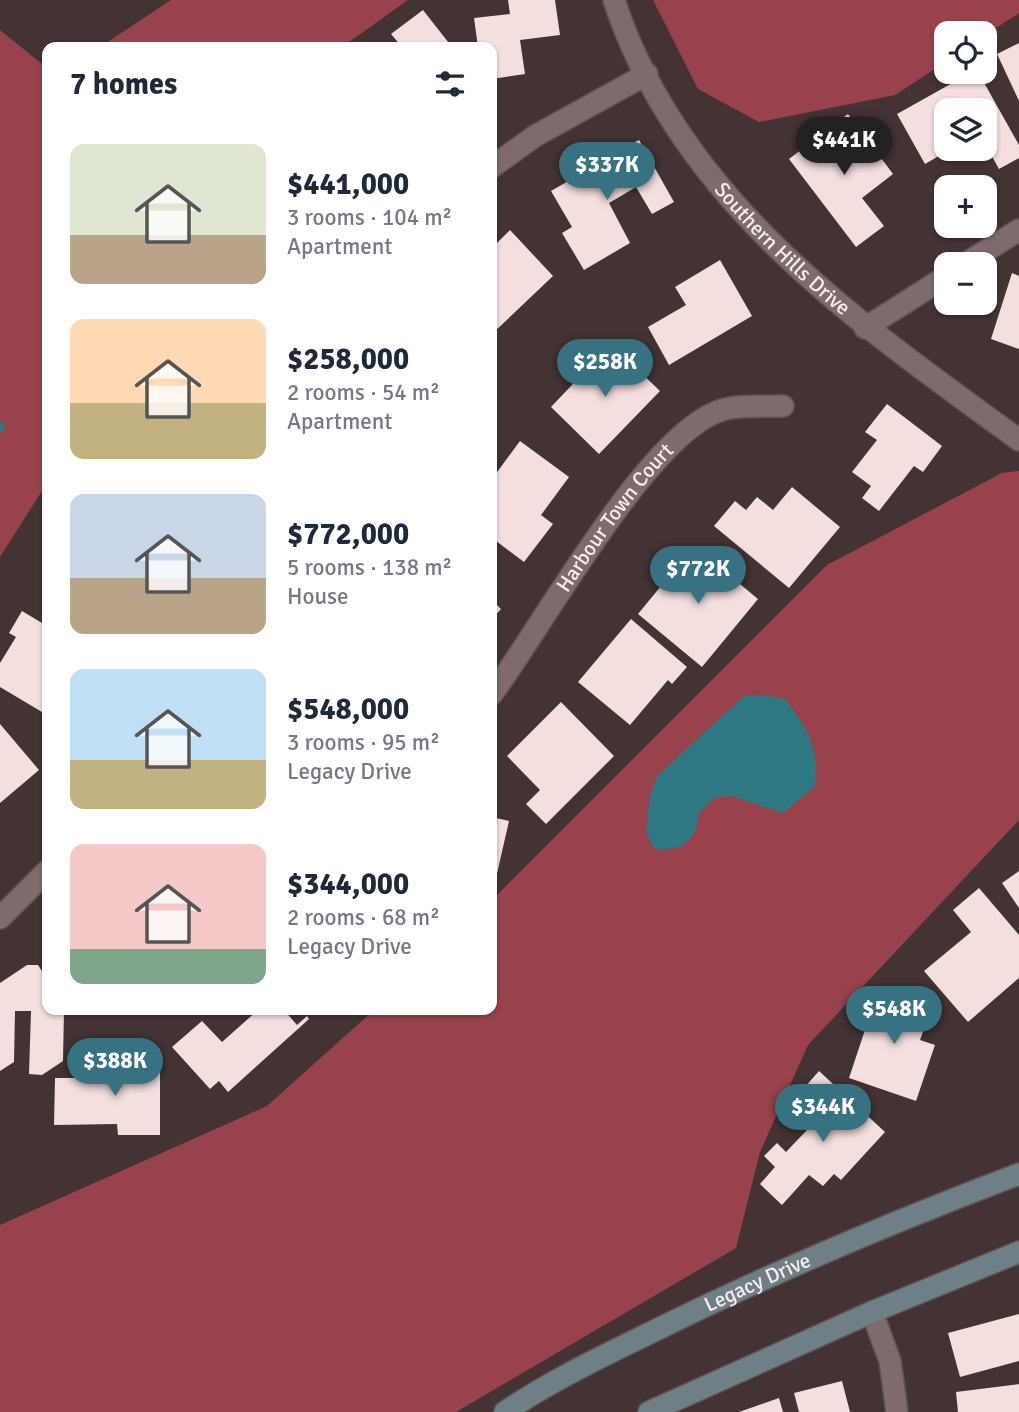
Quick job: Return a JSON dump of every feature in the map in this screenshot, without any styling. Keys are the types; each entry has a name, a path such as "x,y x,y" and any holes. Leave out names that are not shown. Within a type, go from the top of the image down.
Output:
{"main road":[{"name":"Legacy Drive","path":"505,1412 542,1387 767,1277 896,1221 1019,1174"},
{"path":"649,1412 872,1312 1019,1252"}],"street":[{"name":"Southern Hills Drive","path":"614,0 669,116 742,215 865,328 1019,440"},
{"path":"497,163 535,136 647,74"},
{"path":"984,252 1019,230"},
{"path":"865,328 934,284"},
{"name":"Harbour Town Court","path":"497,687 624,500 673,442 720,410 783,406"},
{"path":"0,918 42,882"},
{"path":"872,1312 890,1361 897,1412"}],"shaded area":[{"path":"171,0 408,0 349,42 108,42"},
{"path":"653,0 1019,0 1019,13 997,27 997,21 934,21 934,70 895,95 759,122 698,89"},
{"path":"0,30 42,64 42,491 0,557"},
{"path":"1019,471 1019,820 808,1045 760,1152 736,1248 456,1412 0,1412 0,1225 267,1106 368,1015 497,1015 497,895 827,565 1002,473"}],"water":[{"path":"764,695 785,699 806,729 815,759 815,786 783,813 732,796 715,797 700,812 694,834 681,847 661,850 653,847 646,831 650,795 658,775 744,696"}],"building":[{"path":"508,0 555,0 560,35 520,40 525,74 497,78 497,42 477,42 474,18 510,14"},
{"path":"423,10 448,42 398,42 391,34"},
{"path":"1019,43 1019,101 997,54"},
{"path":"951,84 985,84 993,98 934,98 934,159 925,164 897,114"},
{"path":"997,106 1019,145 1019,158 999,169 995,161 997,161"},
{"path":"848,114 893,174 862,198 884,226 856,247 789,159"},
{"path":"639,140 674,202 652,214 636,187 609,203 630,243 584,270 562,233 572,227 551,191"},
{"path":"510,230 553,276 497,329 497,243"},
{"path":"720,260 752,316 669,365 648,327 686,305 675,287"},
{"path":"1012,273 1019,276 1019,349 991,339"},
{"path":"611,344 660,391 599,454 551,407"},
{"path":"887,404 942,446 923,472 914,466 879,511 862,498 871,486 852,472 877,440 865,432"},
{"path":"520,441 569,477 541,515 553,524 524,562 497,542 497,472"},
{"path":"792,487 840,527 789,588 714,526 735,501 746,510 757,497 773,510"},
{"path":"694,546 758,599 702,667 638,614"},
{"path":"22,611 42,623 42,712 0,687 0,663 16,637 9,633"},
{"path":"631,619 687,667 672,684 668,680 630,725 578,682"},
{"path":"561,702 614,756 546,824 526,804 540,790 507,756"},
{"path":"0,724 39,770 0,803"},
{"path":"497,818 509,821 497,874"},
{"path":"1019,871 1019,908 1002,883"},
{"path":"979,888 1019,935 1019,978 968,1022 924,971 971,932 953,910"},
{"path":"27,965 38,965 42,971 42,1015 64,1015 63,1061 42,1075 29,1074 31,1011 15,1011 14,1062 0,1071 0,983"},
{"path":"879,988 932,1006 920,1040 935,1045 916,1101 849,1078"},
{"path":"252,1015 288,1015 297,1025 307,1016 309,1019 228,1092 219,1081 210,1089 172,1047 202,1021 222,1042"},
{"path":"128,1049 160,1049 160,1135 118,1135 117,1124 54,1125 55,1078 129,1078"},
{"path":"819,1071 885,1132 841,1180 834,1174 823,1186 809,1175 782,1205 760,1184 775,1167 764,1156 777,1143 786,1152 828,1108 805,1087"},
{"path":"1019,1314 1019,1361 960,1377 948,1333"},
{"path":"842,1381 850,1412 799,1412 794,1393"},
{"path":"1019,1384 1019,1412 958,1412 956,1392"},
{"path":"779,1398 783,1412 739,1412"}]}
